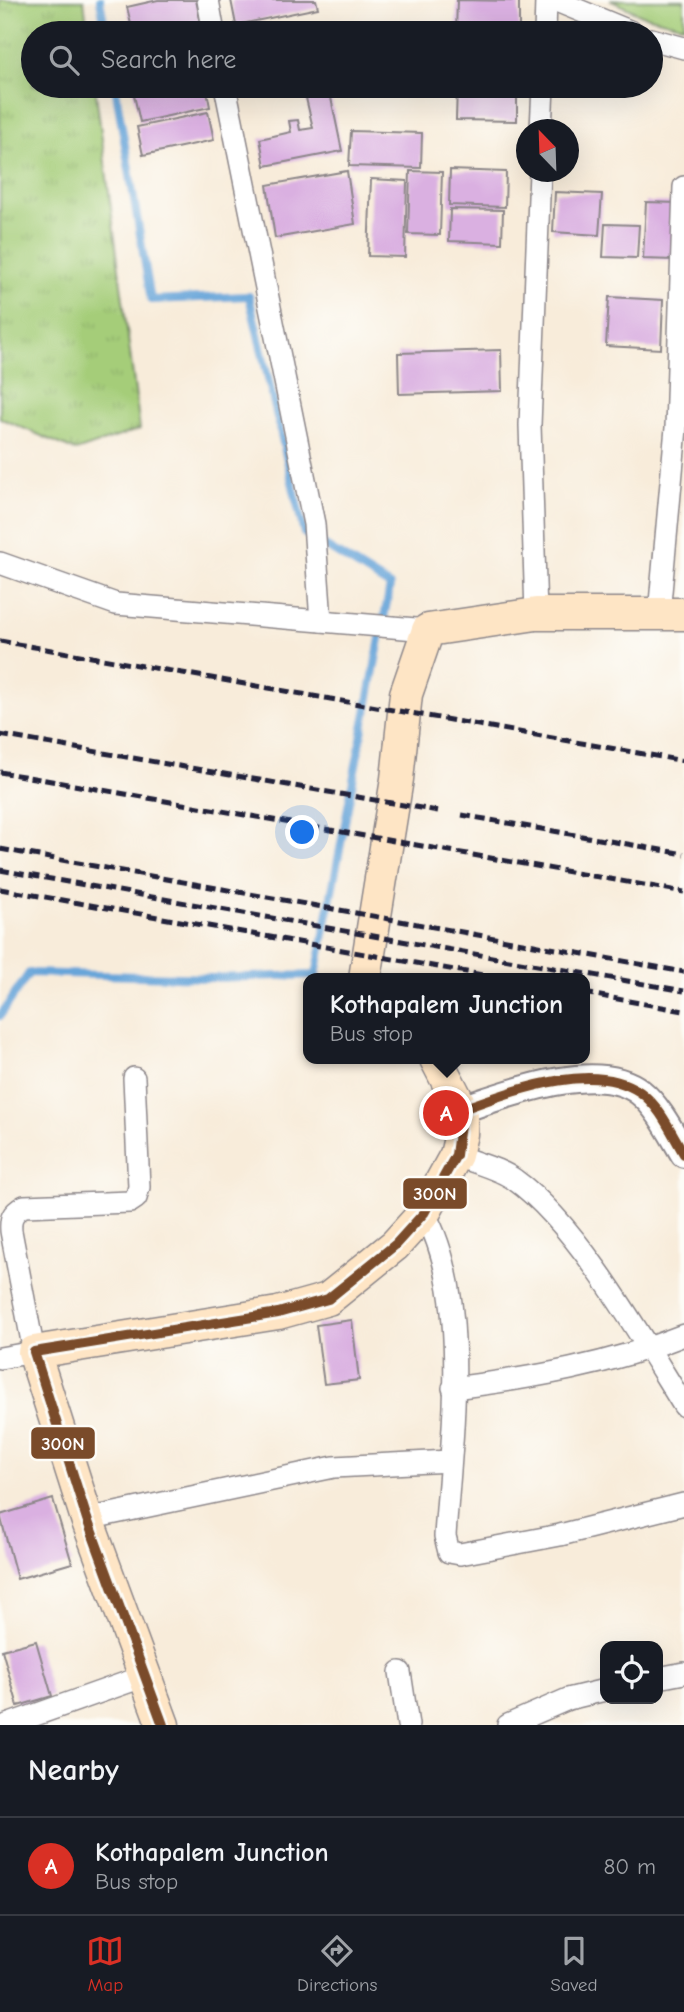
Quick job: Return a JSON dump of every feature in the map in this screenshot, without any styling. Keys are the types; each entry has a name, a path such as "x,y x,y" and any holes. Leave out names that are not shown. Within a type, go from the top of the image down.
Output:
{"main road":[{"path":"366,973 397,779 406,694 428,630 536,614 672,614"},
{"path":"163,1725 87,1519 34,1352 278,1313 328,1299 395,1245 424,1213 456,1155 461,1134 462,1109 439,1064"}],"street":[{"path":"208,0 212,21"},
{"path":"545,21 546,0"},
{"path":"554,0 605,21"},
{"path":"663,42 684,48"},
{"path":"227,98 314,524 321,621"},
{"path":"542,98 542,119"},
{"path":"536,614 530,425 540,182"},
{"path":"672,614 674,452 684,187"},
{"path":"0,563 116,604 428,630"},
{"path":"0,1358 34,1352 10,1219 14,1212 24,1206 130,1202 136,1198 139,1187 134,1078"},
{"path":"462,1109 517,1091 589,1078 615,1079 641,1092 676,1126 684,1154"},
{"path":"456,1155 514,1179 571,1238 684,1406"},
{"path":"424,1213 437,1236 451,1308 453,1388 445,1546 454,1554 561,1535 684,1504"},
{"path":"453,1388 582,1367 648,1349 684,1335"},
{"path":"87,1519 334,1467 450,1461"},
{"path":"400,1672 408,1725"},
{"path":"663,1677 684,1673"},
{"path":"7,1725 145,1676"},
{"path":"508,1725 568,1699 600,1691"}],"green space":[{"path":"0,0 84,0 87,21 21,21 21,98 97,98 140,429 76,451 0,418"},
{"path":"610,0 684,0 684,26 642,15"}],"building":[{"path":"158,0 196,0 200,21 130,21 127,7"},
{"path":"231,0 316,0 318,8 255,21 235,21"},
{"path":"457,0 519,1 519,21 456,21"},
{"path":"135,98 208,98 210,107 140,122"},
{"path":"306,98 331,98 342,151 265,166 260,139 291,132 289,121 298,120 300,130 313,128"},
{"path":"457,98 517,98 516,121 456,120"},
{"path":"208,112 214,140 143,155 137,127"},
{"path":"351,131 422,133 421,168 349,166"},
{"path":"450,170 506,172 505,207 449,205"},
{"path":"347,171 355,224 275,238 267,185"},
{"path":"410,171 442,172 440,235 408,234"},
{"path":"371,179 407,181 405,257 368,256"},
{"path":"555,192 602,194 599,235 553,232"},
{"path":"646,202 678,203 675,260 643,259"},
{"path":"450,209 503,210 502,243 449,241"},
{"path":"605,224 639,225 637,258 603,257"},
{"path":"609,297 663,300 661,349 606,346"},
{"path":"501,350 502,391 399,394 398,353"},
{"path":"352,1320 359,1380 324,1384 316,1325"},
{"path":"53,1499 72,1563 17,1579 0,1515"},
{"path":"36,1641 52,1696 18,1706 2,1650"}],"waterway":[{"path":"100,0 104,21"},
{"path":"117,98 151,300 249,296 304,533 390,586 316,973"},
{"path":"0,1016 29,973 212,978 303,975"}],"railway":[{"path":"0,641 684,761"},
{"path":"0,735 438,811"},
{"path":"0,772 684,892"},
{"path":"462,815 684,854"},
{"path":"0,849 684,972"},
{"path":"0,870 582,973"},
{"path":"0,889 472,973"},
{"path":"590,974 684,991"},
{"path":"590,994 684,1011"}],"transit line":[{"name":"300N","path":"163,1725 87,1519 34,1352 278,1313 328,1299 395,1245 424,1213 456,1155 462,1109 527,1087 576,1078 599,1078 621,1083 640,1092 654,1105 684,1154"}],"place":[{"name":"Kothapalem Junction","path":"446,1113"}]}
